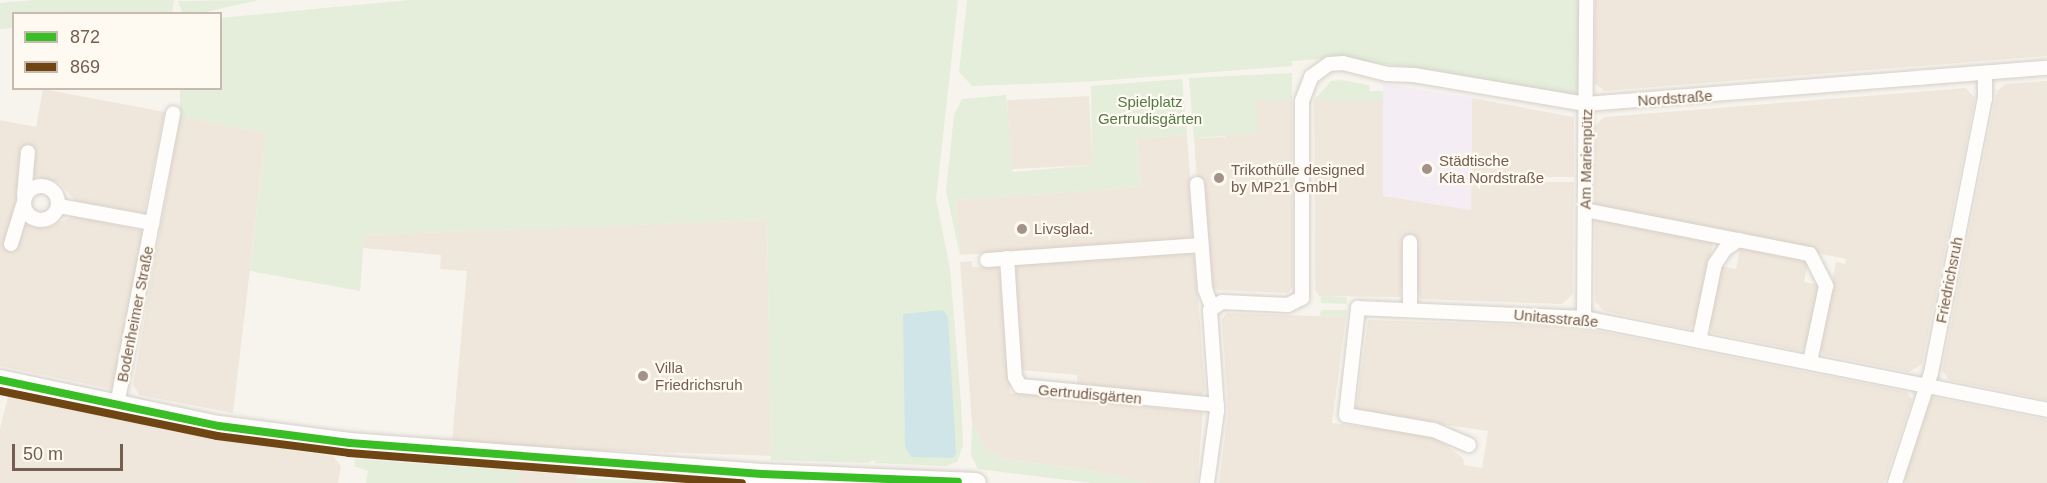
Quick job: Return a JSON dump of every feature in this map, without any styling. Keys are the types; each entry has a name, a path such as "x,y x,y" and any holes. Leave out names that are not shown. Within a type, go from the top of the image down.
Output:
{"main road":[{"path":"0,384 244,430 411,449 762,474 964,483"}],"street":[{"name":"Am Marienpütz","path":"1584,318 1586,0"},
{"name":"Nordstraße","path":"1212,307 1222,302 1293,304 1302,298 1302,101 1311,77 1329,64 1343,63 1387,75 1414,75 1586,104 2047,68"},
{"name":"Friedrichsruh","path":"1895,483 1927,386 1983,107 1985,73"},
{"name":"Bodenheimer Straße","path":"117,405 172,112"},
{"path":"11,244 23,200 28,152"},
{"path":"1197,184 1204,289 1212,307 1217,405 1207,483"},
{"path":"34,187 49,189 58,196 59,206 54,215 46,218 30,216 23,200 34,187"},
{"path":"59,206 152,223"},
{"path":"1585,210 1810,254 1819,267 1826,286 1810,362"},
{"path":"1700,341 1715,264 1725,249 1739,240"},
{"path":"1410,242 1410,310"},
{"path":"987,260 1201,244"},
{"name":"Gertrudisgärten","path":"1007,258 1015,377 1020,386 1217,405"},
{"name":"Unitasstraße","path":"1469,445 1433,430 1346,415 1358,308 1584,318 2047,410"}],"shaded area":[{"path":"1595,0 2047,0 2047,56 1604,91 1595,83"},
{"path":"2047,81 2047,400 1949,380 1942,370 1997,91 2005,84"},
{"name":"Städtische Kita Nordstraße","path":"1383,84 1472,98 1471,210 1383,196"},
{"path":"1966,88 1975,98 1922,364 1909,372 1824,355 1819,348 1836,262 1845,264 1846,259 1599,209 1595,204 1595,126 1604,117"},
{"path":"43,90 165,112 144,213 75,201 60,183 34,176 25,150 8,245 25,224 50,227 75,215 143,231 112,389 0,366 0,120 36,127"},
{"path":"1089,96 1093,165 1011,169 1007,100"},
{"path":"1472,98 1574,117 1574,177 1485,177 1485,182 1574,182 1573,294 1562,304 1421,299 1417,292 1416,237 1403,237 1401,297 1319,296 1315,290 1314,100 1383,100 1383,196 1471,209"},
{"path":"1257,100 1292,100 1293,286 1288,293 1217,290 1211,285 1203,181 1197,181 1194,138 1225,137"},
{"path":"180,117 266,133 233,413 139,395 133,385"},
{"path":"1187,135 1194,232 1189,239 960,255 956,200 1141,187 1137,138"},
{"path":"1595,219 1714,238 1697,323 1689,329 1604,311 1595,301"},
{"path":"767,220 771,456 531,448 452,441 467,271 440,269 441,255 363,248 363,235"},
{"path":"1741,243 1809,257 1804,282 1820,285 1808,345 1800,351 1713,333 1708,325 1720,266 1736,269"},
{"path":"1190,252 1195,258 1205,390 1201,396 1078,386 1077,375 1021,370 1014,271 1019,264"},
{"path":"972,261 972,267 996,266 1001,271 1010,393 1203,412 1197,483 1146,483 1082,469 1003,459 987,450 972,423 960,262"},
{"path":"943,310 948,317 956,454 953,458 911,457 905,446 903,314"},
{"path":"1227,313 1346,317 1332,423 1433,436 1463,458 1464,465 1482,468 1488,431 1356,412 1368,320 1578,327 1907,392 1912,400 1884,483 1219,483 1228,411 1222,319"},
{"path":"8,397 83,408 83,412 210,439 333,456 341,466 338,483 0,483 0,428"},
{"path":"1931,397 2047,420 2047,483 1907,483 1904,478"},
{"path":"520,471 577,475 576,483 519,483"}],"green space":[{"path":"34,0 174,0 172,12 12,12 12,28 0,29 0,3"},
{"path":"259,0 205,12 182,12 178,1"},
{"path":"409,0 958,0 936,199 950,269 961,403 963,445 957,462 945,466 875,463 875,460 867,463 771,460 767,220 364,235 360,291 250,271 266,133 180,117 180,90 222,90 222,18"},
{"path":"967,0 1579,0 1581,86 1579,96 1473,81 1446,72 1338,58 1292,61 1292,66 1082,82 972,86 959,72"},
{"path":"1292,73 1292,100 1257,100 1257,134 1194,138 1189,78"},
{"name":"Spielplatz Gertrudisgärten","path":"1182,79 1187,135 1137,138 1141,187 956,200 960,255 946,191 954,115 962,99 1006,95 1013,172 1092,165 1091,86"},
{"path":"1342,80 1369,85 1370,91 1383,91 1383,100 1314,100 1331,81"},
{"path":"1321,296 1347,297 1347,304 1321,303"},
{"path":"1321,310 1347,310 1346,317 1320,316"},
{"path":"972,423 987,450 1003,459 1082,469 1146,483 1092,483 978,469 971,455"},
{"path":"355,459 520,471 519,483 366,483 368,471 354,466"},
{"path":"577,478 649,481 671,483 576,483"}],"transit line":[{"name":"872","path":"0,380 219,426 350,443 762,474 958,482"},
{"name":"869","path":"0,391 217,436 349,453 742,483"}],"place":[{"name":"Städtische Kita Nordstraße","path":"1427,169"},
{"name":"Trikothülle designed by MP21 GmbH","path":"1219,178"},
{"name":"Livsglad.","path":"1022,229"},
{"name":"Villa Friedrichsruh","path":"643,376"}]}
